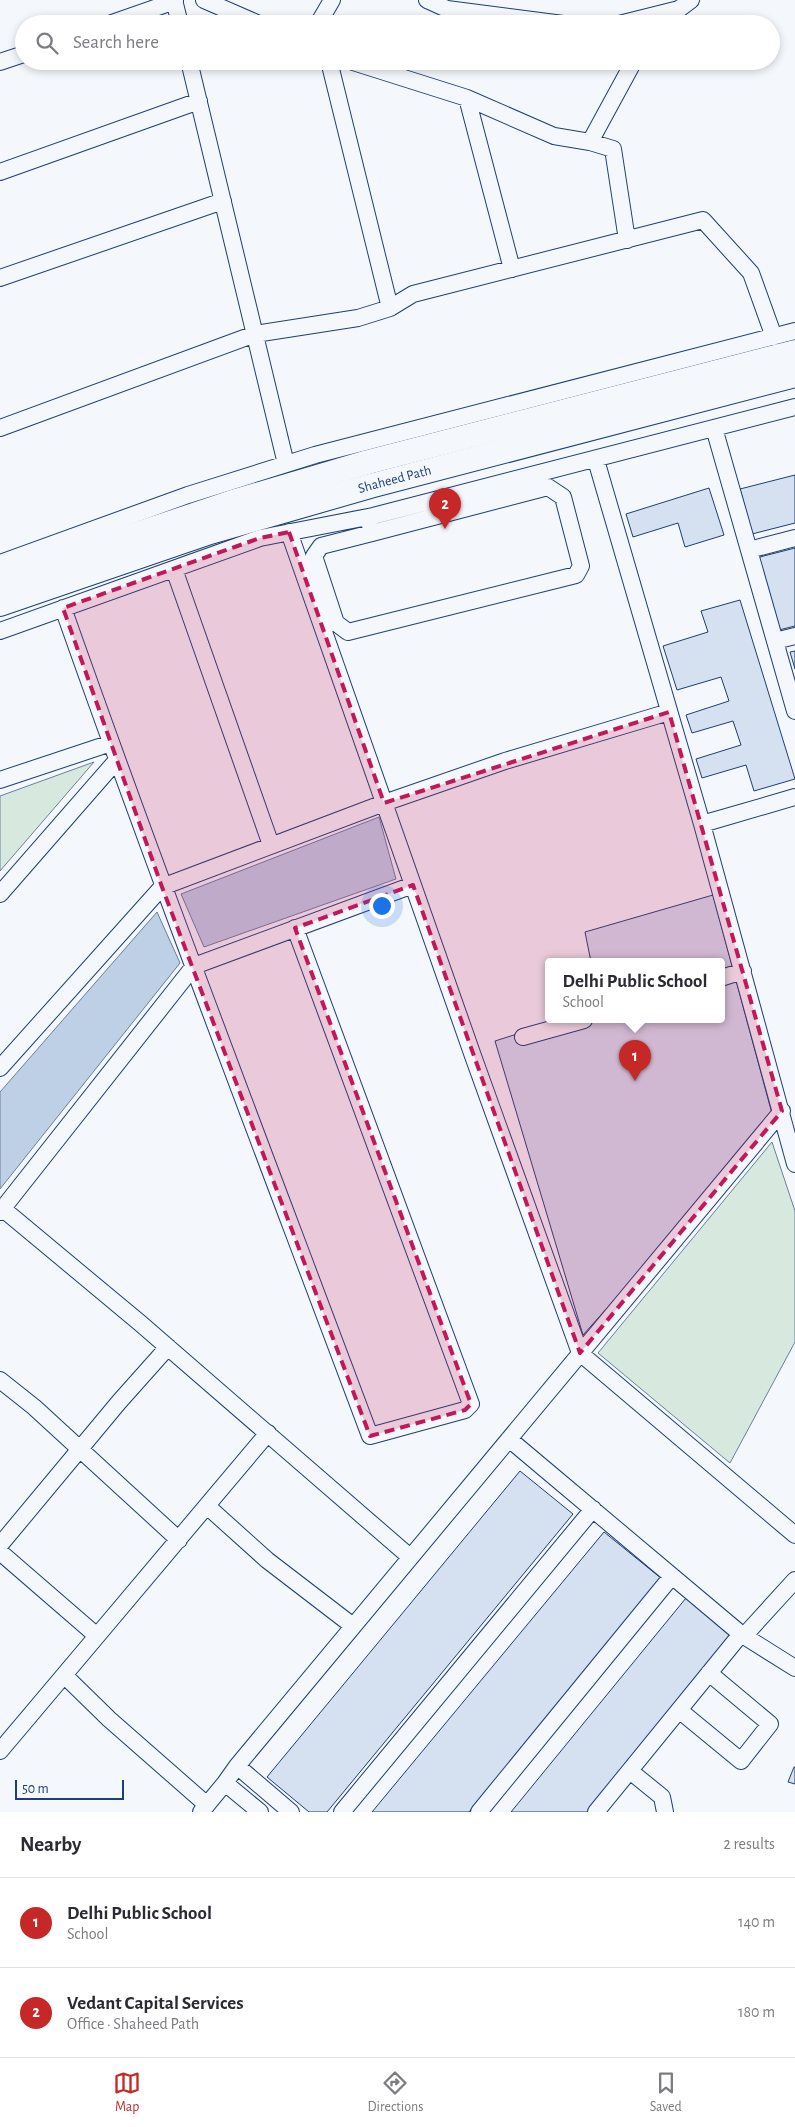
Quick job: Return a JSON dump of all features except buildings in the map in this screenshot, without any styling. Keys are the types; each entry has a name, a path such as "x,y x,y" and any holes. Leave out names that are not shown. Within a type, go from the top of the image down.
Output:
{"highway":[{"name":"Shaheed Path","path":"0,580 236,500 368,462 795,352"},
{"name":"Shaheed Path","path":"0,604 210,532 370,486 795,375"}],"street":[{"path":"133,15 174,0 178,15"},
{"path":"204,0 239,15"},
{"path":"323,15 332,0"},
{"path":"427,0 447,9 493,15"},
{"path":"657,15 678,9 691,0"},
{"path":"0,62 15,57"},
{"path":"191,70 286,464"},
{"path":"331,70 390,308"},
{"path":"378,70 467,98 554,136 590,142 613,149 628,240"},
{"path":"590,142 629,70"},
{"path":"467,98 512,269"},
{"path":"0,172 199,101"},
{"path":"0,278 223,200"},
{"path":"0,428 255,334 358,318 390,308 413,294 703,220 751,273 774,337"},
{"path":"0,563 188,495 286,464 795,331"},
{"path":"0,631 260,538 475,498 548,487 563,497 581,566 576,575 348,632 336,624 314,556 321,546 372,533 475,498 596,460 795,407"},
{"path":"714,428 795,711"},
{"path":"596,460 702,824 795,1164"},
{"path":"368,517 372,533"},
{"path":"289,532 580,1353 795,1535"},
{"path":"749,550 795,538"},
{"path":"174,569 271,845"},
{"path":"63,608 162,886 194,966 370,1436 465,1410 471,1404 295,928"},
{"path":"775,641 795,636"},
{"path":"0,1068 162,886 384,803 505,761 669,712"},
{"path":"0,780 111,743"},
{"path":"0,894 117,760"},
{"path":"702,824 795,797"},
{"path":"410,1557 168,1347 1,1211 194,966 413,885"},
{"path":"725,977 743,971"},
{"path":"523,1037 573,1023"},
{"path":"64,1675 204,1809 237,1766 410,1557 782,1111"},
{"path":"0,1545 168,1347"},
{"path":"0,1380 80,1449 179,1540"},
{"path":"3,1741 64,1675 268,1433"},
{"path":"509,1439 743,1635 795,1668"},
{"path":"207,1506 267,1560 353,1626"},
{"path":"342,1812 593,1509"},
{"path":"0,1552 97,1636"},
{"path":"479,1812 672,1576"},
{"path":"596,1812 709,1673 795,1580"},
{"path":"679,1710 741,1761 770,1724 709,1673"},
{"path":"237,1766 291,1812"},
{"path":"630,1771 662,1797 665,1812"},
{"path":"225,1783 260,1812"}],"highlighted area":[{"path":"289,532 384,803 669,712 782,1111 580,1353 413,885 295,928 471,1404 465,1410 370,1436 162,887 63,608 260,538"}],"shaded area":[{"path":"94,762 0,871 0,796"},
{"path":"772,1142 795,1211 795,1342 730,1463 598,1353"}],"water":[{"path":"379,817 396,879 204,947 181,894"},
{"path":"157,912 180,963 0,1189 0,1092"}],"place":[{"name":"Vedant Capital Services","path":"445,529"},
{"name":"Delhi Public School","path":"635,1081"}]}
